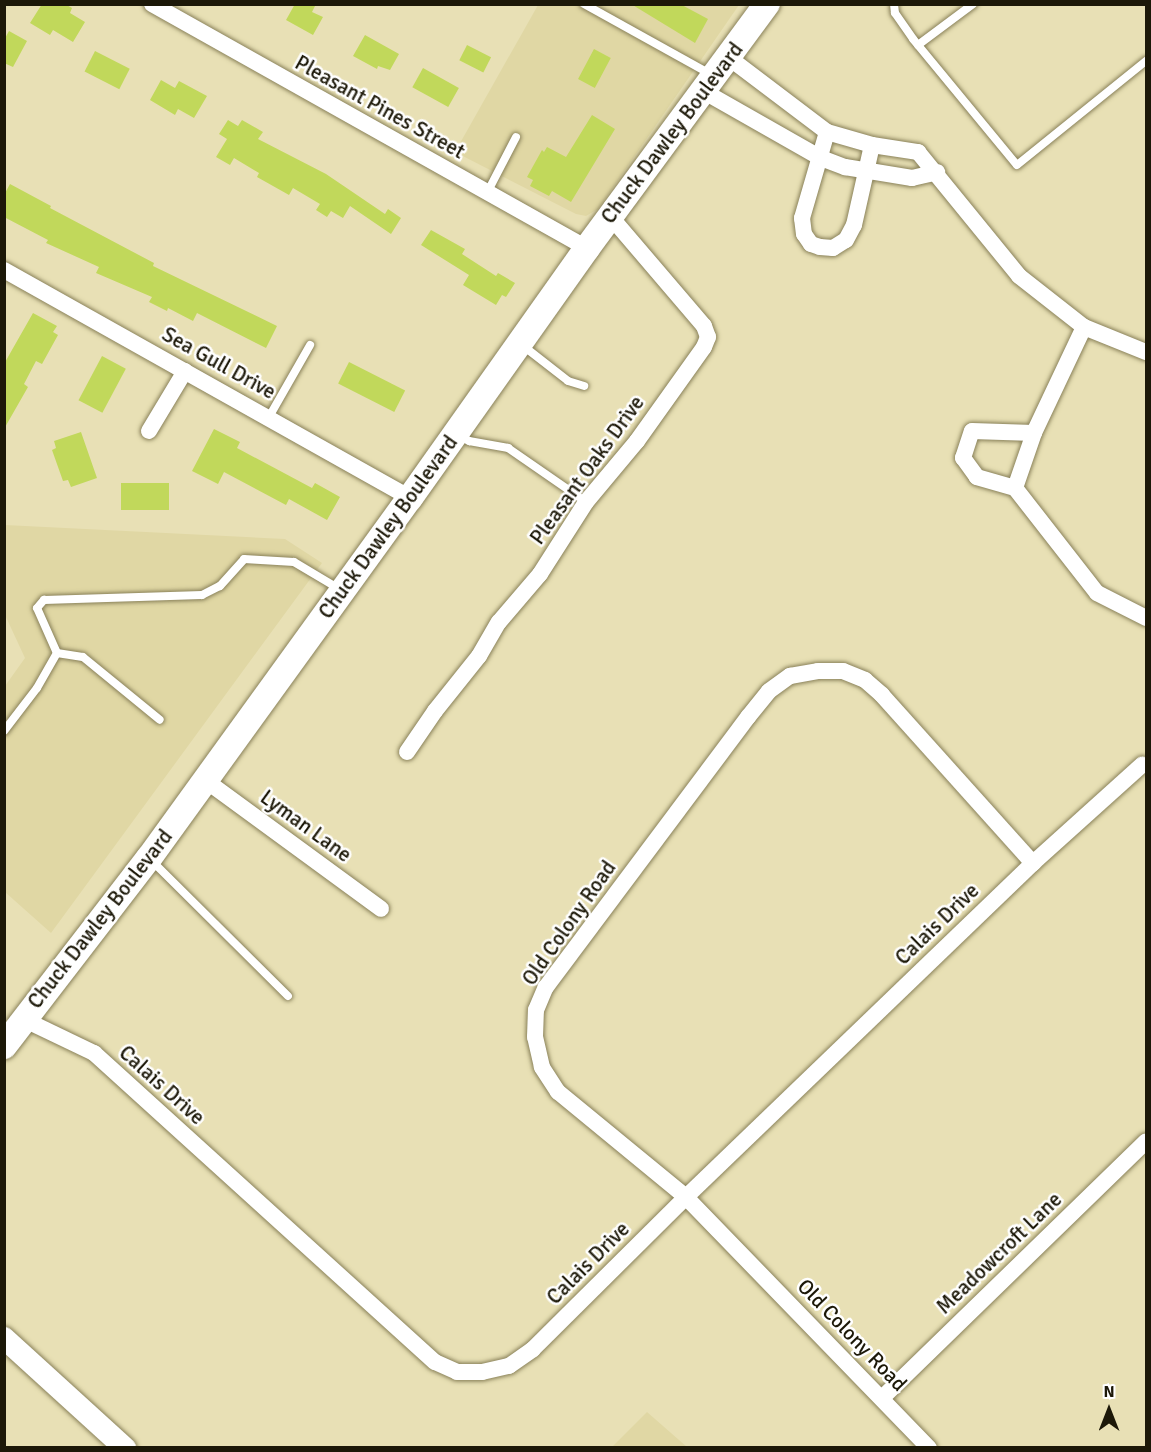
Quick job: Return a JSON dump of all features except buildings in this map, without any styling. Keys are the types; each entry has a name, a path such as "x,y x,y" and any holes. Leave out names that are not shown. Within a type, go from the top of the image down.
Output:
{"main road":[{"name":"Chuck Dawley Boulevard","path":"4,1046 149,858 410,498 586,248 767,4"}],"street":[{"name":"Pleasant Pines Street","path":"152,4 586,248"},
{"path":"715,75 827,132 872,145 918,152 937,172 1019,276 1084,327 1146,352"},
{"path":"715,75 821,158 845,167 912,178 937,172"},
{"path":"827,132 802,218 804,234 811,244 820,247 833,248 846,240 854,225 872,145"},
{"name":"Pleasant Oaks Drive","path":"407,752 435,711 479,656 499,622 540,574 586,502 637,441 708,337 704,326 610,216"},
{"name":"Sea Gull Drive","path":"5,270 410,498"},
{"path":"1015,488 1034,432 1084,327"},
{"path":"149,431 185,371"},
{"path":"1034,432 972,431 963,458 977,477 1015,488 1097,593 1146,618"},
{"name":"Old Colony Road","path":"929,1448 686,1197 558,1092 542,1066 535,1037 536,1010 546,987 769,691 790,676 818,670 843,670 865,680 882,695 1033,863"},
{"name":"Calais Drive","path":"23,1020 94,1053 435,1362 457,1372 482,1372 509,1366 533,1349 686,1197 1033,863 1142,765"},
{"name":"Lyman Lane","path":"205,780 381,909"},
{"name":"Meadowcroft Lane","path":"882,1398 1146,1141"},
{"path":"4,1338 125,1448"}],"lane":[{"path":"584,4 715,75"},
{"path":"894,4 895,13 918,45 1017,165 1146,61"},
{"path":"918,45 973,4"},
{"path":"487,193 516,137"},
{"path":"519,343 568,381 584,386"},
{"path":"269,417 310,345"},
{"path":"456,433 469,441 508,448 586,502"},
{"path":"57,653 38,608 44,600 202,596 220,586 244,559 294,562 342,591"},
{"path":"57,653 83,657 160,720"},
{"path":"4,730 37,688 57,653"},
{"path":"149,858 288,996"}],"shaded area":[{"path":"538,5 739,5 598,209 586,216 576,214 455,152"},
{"path":"5,525 285,539 322,563 51,933 5,892 5,686 25,658 5,615"},
{"path":"647,1412 687,1447 612,1447"}]}
